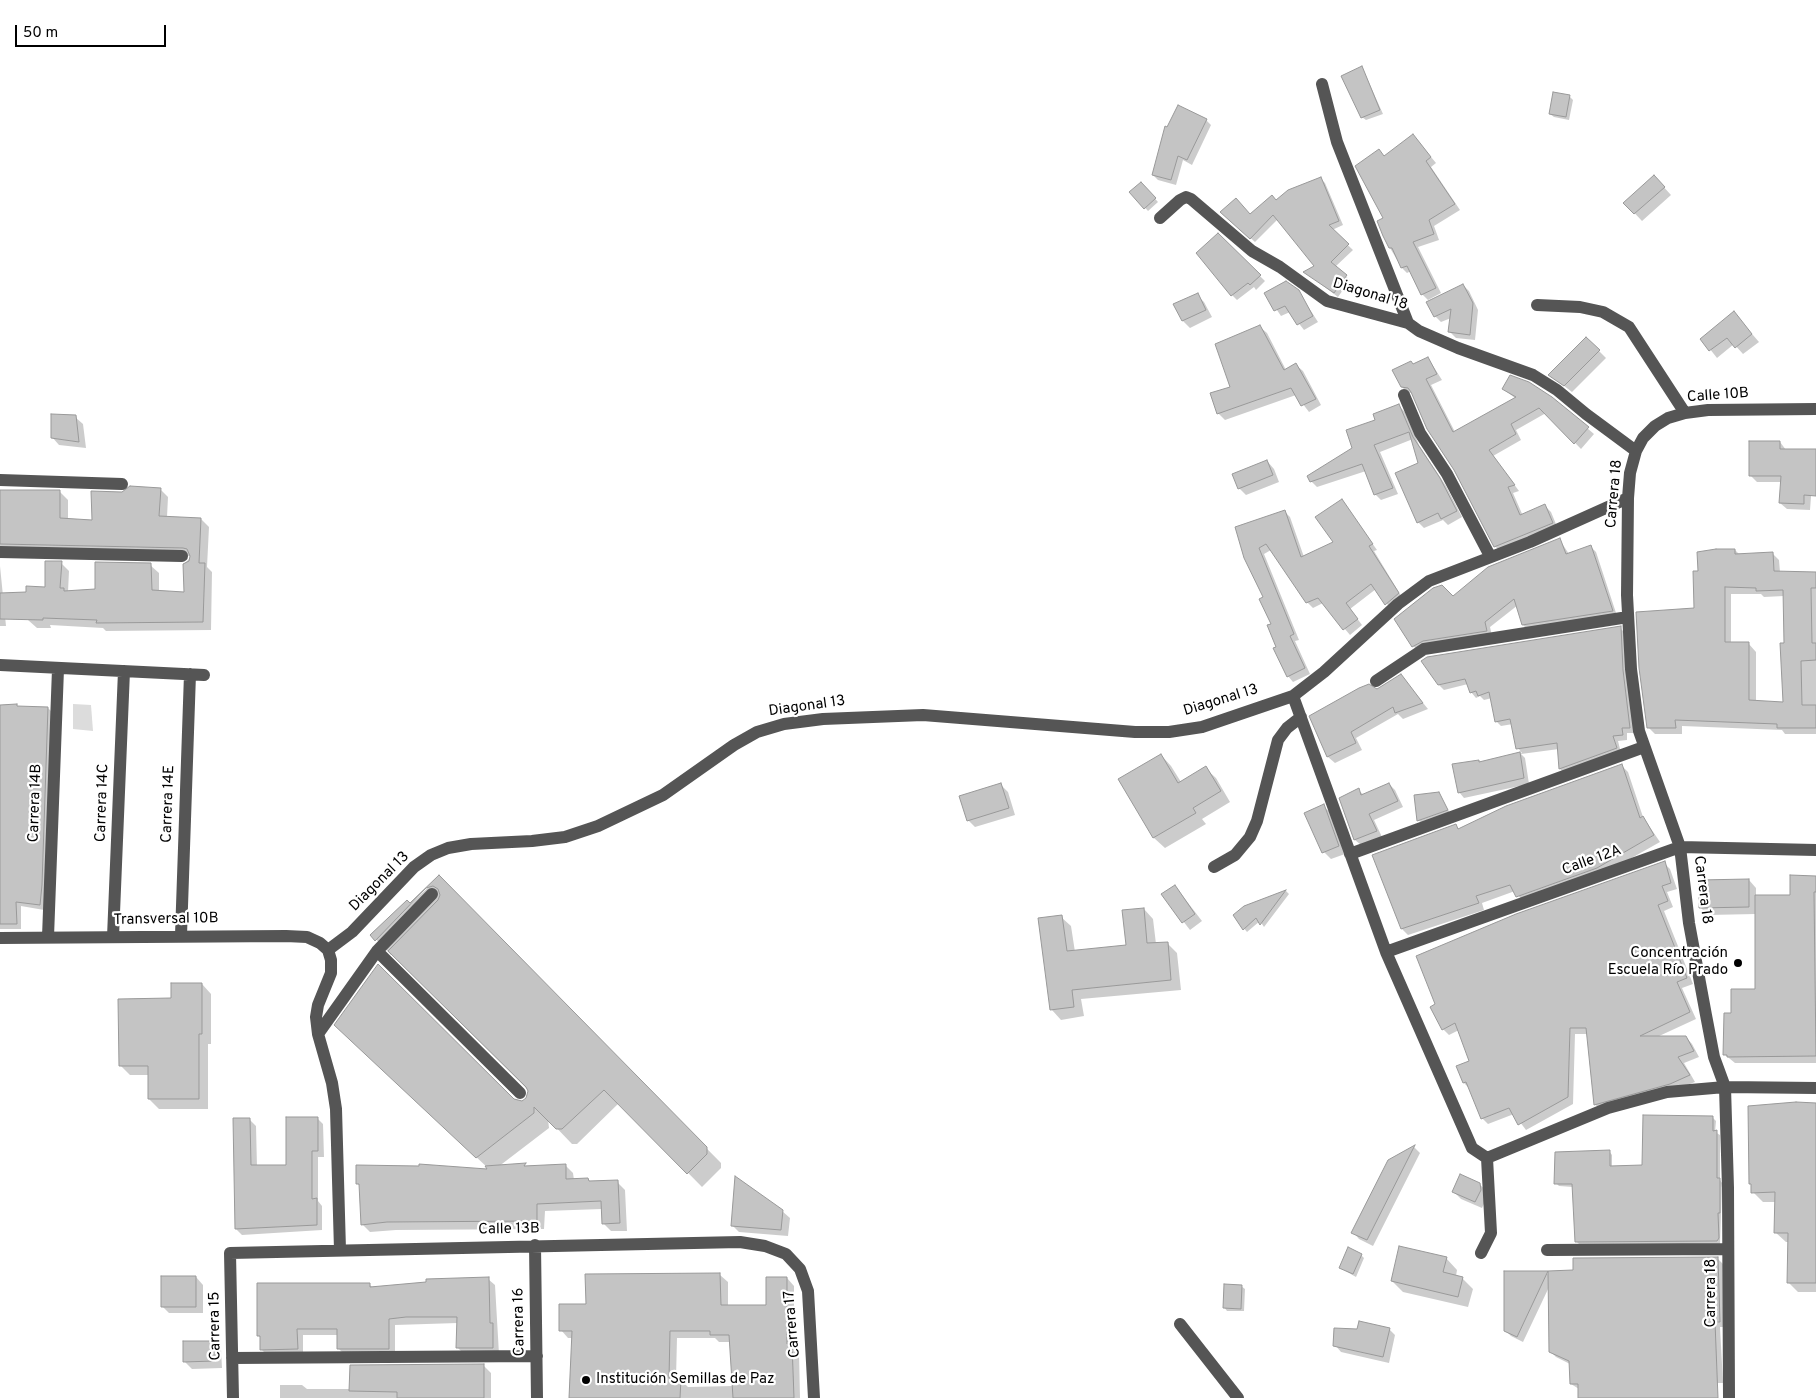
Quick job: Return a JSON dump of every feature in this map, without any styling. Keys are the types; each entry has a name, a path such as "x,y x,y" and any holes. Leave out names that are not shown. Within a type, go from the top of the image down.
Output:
{"street":[{"path":"1322,84 1337,142 1408,324"},
{"name":"Diagonal 18","path":"1160,218 1180,200 1186,197 1192,199 1252,251 1280,267 1327,301 1408,324 1419,332 1458,348 1533,375 1636,451"},
{"path":"1538,305 1580,307 1603,312 1629,327 1684,413"},
{"path":"1404,395 1420,432 1446,474 1490,556"},
{"name":"Calle 10B","path":"1636,451 1643,438 1656,426 1684,413 1816,409"},
{"name":"Carrera 18","path":"1636,451 1630,473 1628,498 1628,617 1631,670 1639,731 1680,847 1688,923 1714,1057 1725,1087 1729,1398"},
{"path":"0,480 122,484"},
{"name":"Diagonal 13","path":"328,950 352,932 414,867 431,855 448,848 471,844 532,841 565,837 598,826 663,795 734,745 757,732 784,724 824,719 923,715 1135,732 1169,732 1202,727 1293,696 1324,672 1412,592 1430,581 1490,556 1538,539 1628,498"},
{"path":"0,552 182,556"},
{"path":"1376,681 1424,649 1628,617"},
{"path":"0,665 58,670 204,675"},
{"name":"Carrera 14B","path":"48,937 58,670"},
{"name":"Carrera 14C","path":"114,937 124,671"},
{"name":"Carrera 14E","path":"181,936 190,674"},
{"path":"1293,696 1386,952 1472,1148 1487,1158"},
{"path":"1214,867 1235,855 1250,837 1257,821 1278,740 1287,728 1301,717"},
{"path":"1350,854 1644,747"},
{"name":"Calle 12A","path":"1386,952 1680,847 1816,850"},
{"path":"318,1034 377,950 432,894"},
{"name":"Transversal 10B","path":"0,938 181,936 307,938 320,943 328,950"},
{"path":"328,950 331,960 331,973 318,1005 318,1034 332,1083 336,1109 340,1250"},
{"path":"377,950 520,1093"},
{"path":"1487,1158 1608,1108 1667,1092 1725,1087 1816,1088"},
{"path":"1481,1253 1491,1233 1487,1158"},
{"name":"Calle 13B","path":"230,1253 740,1242 765,1246 786,1254"},
{"name":"Carrera 16","path":"535,1245 537,1398"},
{"path":"1547,1250 1728,1249"},
{"name":"Carrera 15","path":"230,1253 233,1398"},
{"name":"Carrera 17","path":"786,1254 800,1269 808,1291 814,1398"},
{"path":"1180,1324 1238,1398"},
{"path":"232,1358 537,1356"}],"shaded area":[{"path":"73,704 91,705 93,731 73,729"}],"building":[{"path":"1362,66 1380,110 1361,118 1341,76"},
{"path":"1553,92 1570,95 1566,117 1549,114"},
{"path":"1178,105 1207,119 1187,160 1178,156 1171,180 1152,175 1165,126 1167,127"},
{"path":"1413,134 1431,157 1426,161 1455,204 1429,220 1434,234 1413,242 1436,288 1421,295 1407,266 1401,268 1392,248 1389,248 1377,221 1383,218 1355,166 1379,149 1384,156"},
{"path":"1654,175 1665,187 1634,214 1623,203"},
{"path":"1321,177 1339,221 1329,225 1349,244 1331,262 1347,275 1334,293 1303,272 1314,266 1273,215 1250,239 1220,212 1236,198 1250,214 1272,195 1276,200 1288,190"},
{"path":"1141,182 1156,198 1144,209 1129,192"},
{"path":"1218,233 1261,275 1250,285 1248,283 1231,296 1196,253"},
{"path":"1286,281 1299,290 1313,316 1297,325 1285,306 1274,311 1264,293"},
{"path":"1463,284 1473,303 1470,335 1448,332 1451,309 1434,317 1426,302"},
{"path":"1198,293 1206,310 1182,321 1173,304"},
{"path":"1734,311 1752,334 1735,348 1727,338 1709,351 1700,339"},
{"path":"1260,325 1284,370 1296,363 1316,399 1301,406 1291,388 1217,414 1210,393 1230,387 1215,344"},
{"path":"1586,337 1600,350 1564,386 1548,375"},
{"path":"1428,357 1437,374 1426,379 1453,432 1516,397 1502,389 1510,375 1529,382 1552,397 1589,427 1574,444 1539,408 1511,424 1516,434 1489,450 1515,485 1508,487 1520,515 1545,504 1553,523 1494,547 1454,470 1427,429 1411,392 1408,388 1401,387 1392,370 1411,361 1413,364"},
{"path":"1399,404 1413,437 1440,478 1457,511 1441,519 1438,513 1417,523 1395,473 1418,463 1409,432 1374,445 1393,488 1374,495 1362,464 1310,482 1307,476 1352,448 1346,430 1375,420 1373,414"},
{"path":"51,414 76,415 79,442 51,438"},
{"path":"1749,441 1780,441 1780,449 1816,449 1816,496 1804,495 1804,504 1779,503 1781,476 1749,476"},
{"path":"1267,460 1273,475 1238,489 1232,474"},
{"path":"130,486 161,488 159,516 201,518 199,563 205,563 203,622 96,623 97,620 0,619 0,593 26,592 26,586 45,587 45,561 62,561 60,588 64,588 64,591 95,589 95,562 151,563 152,590 184,592 183,564 189,561 190,556 187,549 0,544 0,490 60,490 60,518 92,520 91,491 122,492"},
{"path":"1342,499 1373,544 1369,546 1399,593 1385,605 1371,584 1346,603 1358,619 1343,630 1318,598 1306,603 1266,544 1259,548 1294,634 1290,636 1305,668 1287,677 1273,648 1276,647 1267,625 1271,624 1259,599 1263,597 1244,558 1235,527 1285,510 1301,557 1333,542 1315,517"},
{"path":"1560,538 1566,554 1591,545 1613,611 1522,625 1514,599 1485,622 1487,631 1423,641 1412,647 1394,619 1433,588 1442,585 1453,596 1488,567"},
{"path":"1735,549 1735,554 1773,552 1774,571 1816,572 1816,588 1811,588 1812,643 1816,643 1816,660 1801,661 1802,705 1816,705 1816,728 1777,728 1777,724 1675,720 1676,728 1647,728 1639,668 1636,612 1694,608 1693,571 1698,571 1697,552","holes":["1725,587 1756,588 1756,591 1783,590 1784,643 1780,643 1783,702 1749,700 1749,642 1725,642"]},
{"path":"1621,626 1623,670 1630,728 1622,728 1623,735 1613,736 1617,748 1559,769 1557,743 1516,749 1510,719 1495,722 1489,692 1478,696 1476,691 1470,693 1465,679 1438,685 1421,661 1427,657"},
{"path":"1401,674 1423,703 1395,713 1393,707 1351,732 1356,743 1327,757 1309,716 1359,688 1369,684 1377,689"},
{"path":"17,704 17,706 48,707 42,885 40,905 16,902 17,924 0,924 0,705"},
{"path":"1520,752 1524,778 1458,793 1452,764 1479,760 1479,762"},
{"path":"1161,754 1178,783 1206,766 1221,791 1193,808 1196,813 1153,838 1118,779"},
{"path":"1622,764 1640,818 1643,816 1654,835 1597,868 1516,897 1510,885 1476,896 1479,903 1401,929 1372,855 1456,824 1458,829 1506,806"},
{"path":"1001,783 1009,808 967,821 959,796"},
{"path":"1389,783 1398,801 1369,814 1377,831 1354,840 1339,798 1359,788 1361,795"},
{"path":"1439,792 1448,810 1417,821 1414,795"},
{"path":"1324,804 1339,846 1322,853 1304,813"},
{"path":"1665,861 1671,883 1662,886 1668,901 1658,905 1687,978 1677,982 1690,1012 1640,1036 1686,1036 1694,1051 1678,1057 1690,1075 1670,1084 1594,1105 1586,1028 1570,1028 1568,1097 1518,1125 1509,1108 1481,1119 1466,1082 1463,1083 1456,1066 1469,1061 1455,1023 1442,1030 1430,1007 1435,1004 1416,956 1516,914"},
{"path":"439,875 707,1147 707,1154 687,1174 604,1090 562,1129 556,1129 534,1107 534,1113 476,1158 334,1025 378,964 514,1099 522,1101 526,1098 528,1091 526,1087 388,951 438,900 440,895 438,889 433,886 426,888 375,941 370,935 407,900 410,903"},
{"path":"1790,875 1816,876 1816,892 1814,892 1816,1056 1727,1057 1727,1055 1723,1055 1724,1013 1731,1013 1731,989 1755,989 1755,895 1790,895"},
{"path":"1749,879 1749,907 1699,908 1699,880"},
{"path":"1175,885 1195,914 1182,923 1161,894"},
{"path":"1286,890 1260,925 1256,918 1243,930 1233,915 1244,906"},
{"path":"1144,908 1147,943 1168,942 1171,980 1072,990 1074,1007 1050,1010 1038,918 1062,915 1067,951 1126,945 1122,910"},
{"path":"171,983 202,983 202,1034 199,1034 199,1099 148,1099 148,1066 119,1066 118,999 171,998"},
{"path":"1796,1102 1816,1103 1816,1283 1787,1283 1788,1233 1774,1233 1775,1192 1751,1193 1751,1184 1749,1184 1748,1106"},
{"path":"1643,1115 1713,1116 1713,1131 1717,1130 1717,1178 1720,1178 1719,1238 1717,1241 1575,1242 1572,1184 1554,1184 1555,1152 1610,1150 1610,1166 1642,1165"},
{"path":"286,1117 318,1117 318,1151 312,1151 312,1199 317,1198 317,1225 235,1229 233,1118 250,1118 251,1165 286,1165"},
{"path":"1415,1145 1367,1240 1351,1233 1388,1160"},
{"path":"526,1163 524,1166 566,1164 566,1179 588,1178 589,1181 618,1180 620,1223 602,1224 601,1201 537,1204 537,1221 387,1222 361,1225 359,1184 356,1184 356,1165 419,1166 419,1164 487,1169 485,1166"},
{"path":"1460,1174 1480,1183 1481,1190 1475,1202 1452,1192"},
{"path":"735,1176 783,1210 781,1230 731,1226"},
{"path":"1399,1246 1447,1257 1443,1272 1463,1277 1458,1297 1391,1281"},
{"path":"1348,1247 1362,1254 1353,1274 1339,1268"},
{"path":"1718,1257 1720,1322 1715,1322 1718,1398 1578,1398 1578,1384 1570,1384 1569,1361 1549,1352 1548,1271 1573,1270 1573,1258"},
{"path":"1504,1271 1548,1271 1517,1337 1504,1331"},
{"path":"720,1273 721,1305 766,1305 766,1277 787,1277 787,1344 792,1343 794,1398 733,1398 729,1335 710,1335 710,1331 670,1331 669,1378 681,1378 680,1398 569,1398 572,1331 559,1331 559,1304 586,1304 585,1274"},
{"path":"161,1276 196,1276 196,1307 161,1307"},
{"path":"489,1277 490,1323 493,1323 493,1348 456,1348 457,1317 406,1317 389,1319 389,1349 337,1349 337,1329 297,1329 298,1349 260,1350 260,1336 257,1336 257,1283 370,1283 370,1287 426,1282 426,1279"},
{"path":"1224,1284 1242,1285 1241,1309 1223,1308"},
{"path":"1359,1321 1390,1328 1383,1357 1333,1346 1334,1328 1357,1329"},
{"path":"183,1341 215,1341 215,1361 183,1362"},
{"path":"484,1364 484,1398 397,1398 397,1392 349,1391 350,1365"}],"place":[{"name":"Concentración Escuela Río Prado","path":"1738,963"},
{"name":"Institución Semillas de Paz","path":"586,1380"}]}
